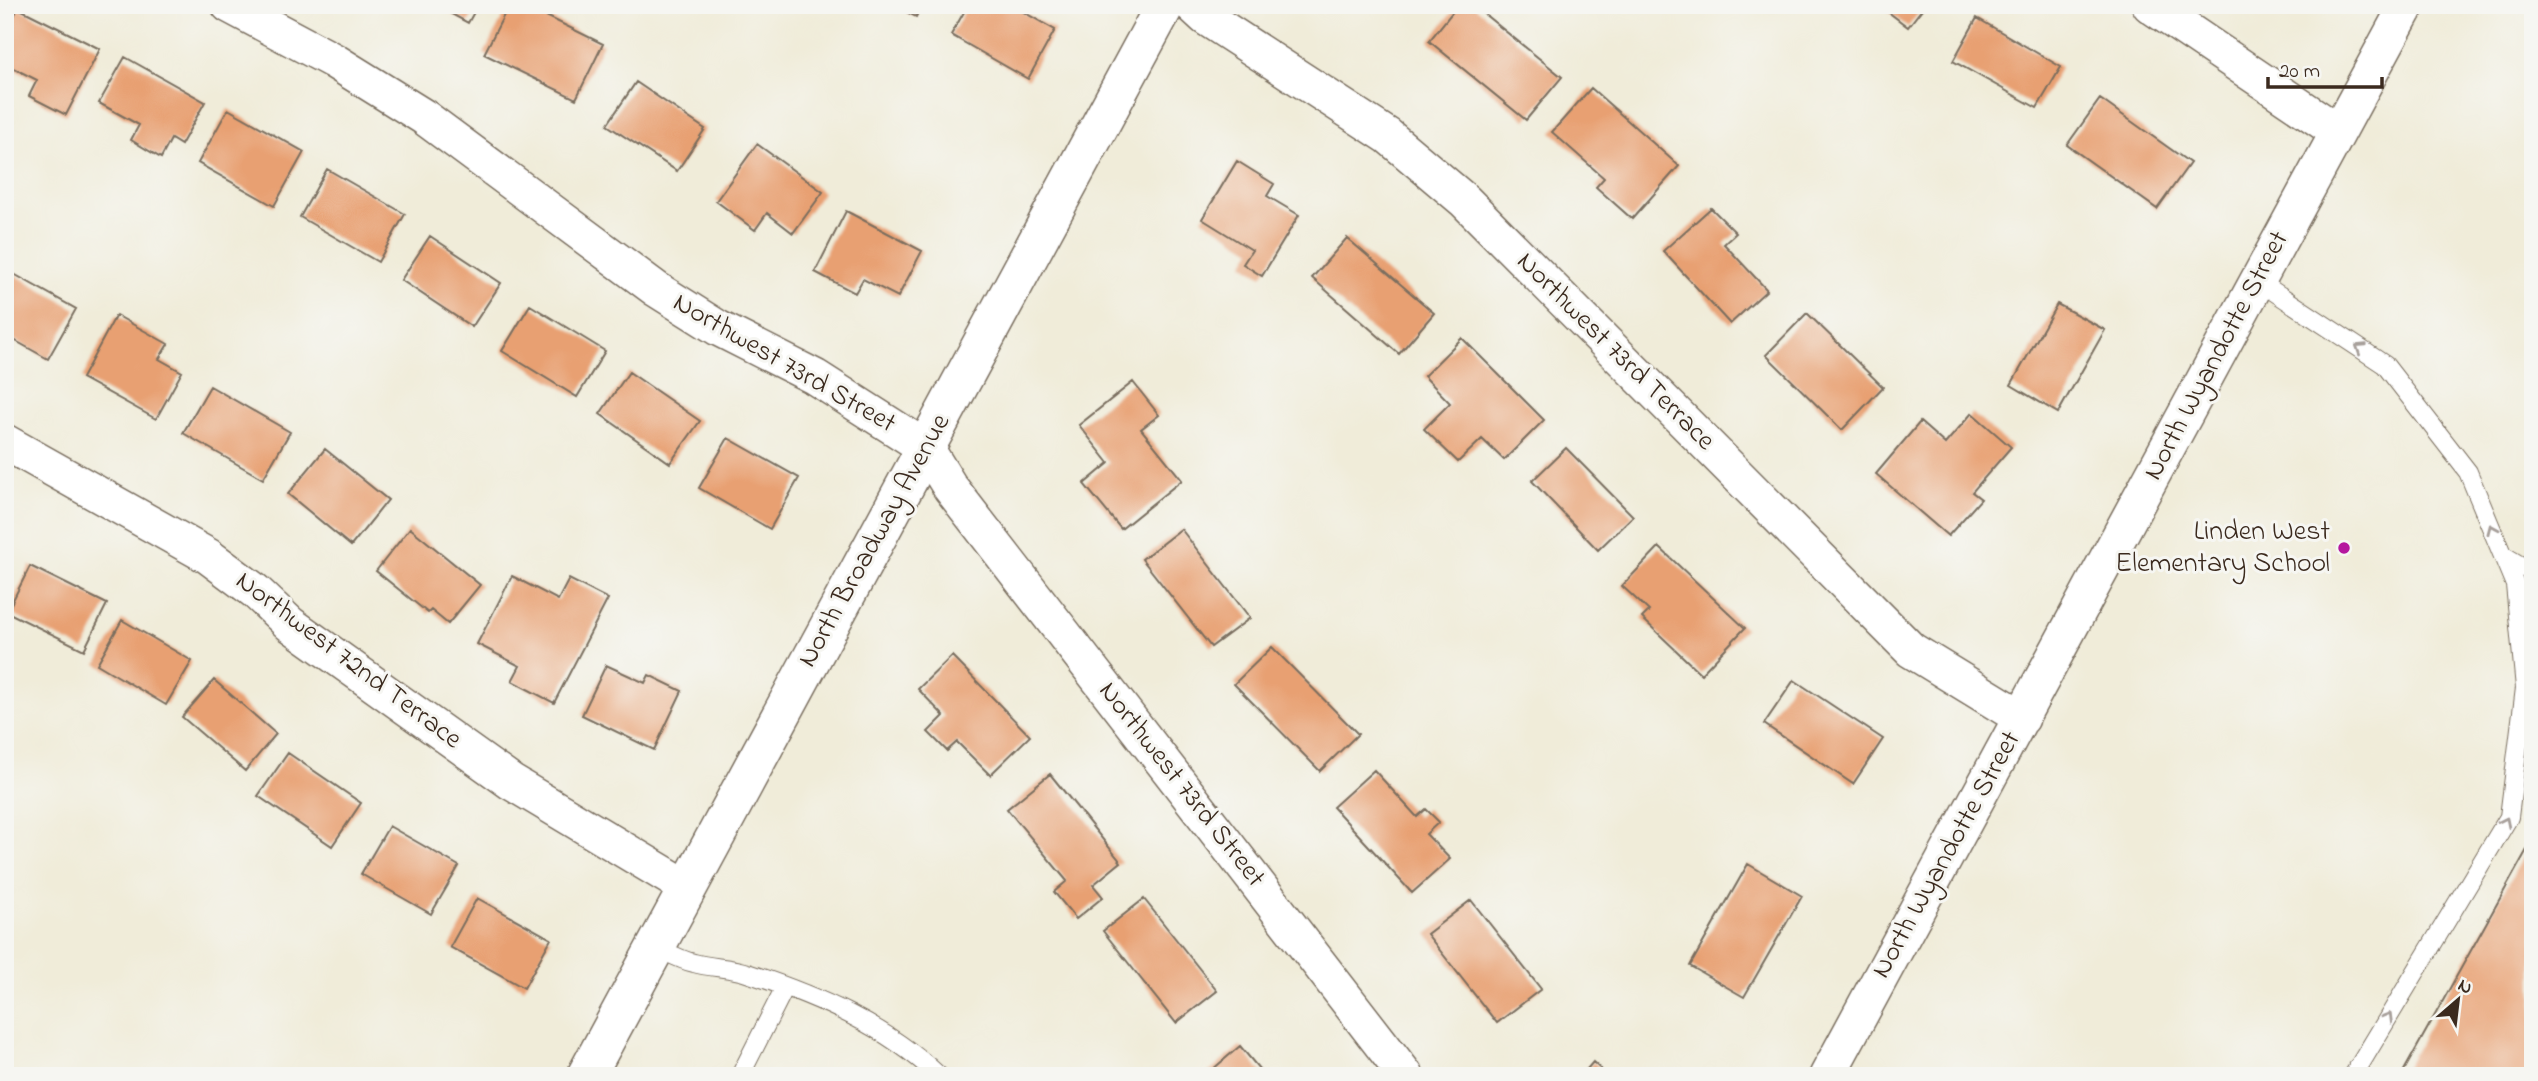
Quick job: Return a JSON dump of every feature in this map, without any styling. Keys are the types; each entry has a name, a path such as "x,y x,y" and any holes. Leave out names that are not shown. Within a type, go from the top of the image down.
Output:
{"street":[{"name":"Northwest 73rd Street","path":"229,5 334,61 424,117 656,289 718,328 815,377 926,448 950,487 1406,1076"},
{"name":"North Broadway Avenue","path":"586,1076 1165,5"},
{"name":"Northwest 73rd Terrace","path":"1192,5 1205,18 1388,136 1465,201 1911,650 2022,718"},
{"path":"2150,5 2339,132"},
{"name":"North Wyandotte Street","path":"1827,1076 2407,5"},
{"name":"Northwest 72nd Terrace","path":"5,442 208,556 255,591 290,624 511,782 686,887"}],"lane":[{"path":"2258,281 2385,365 2468,471 2515,585 2525,688 2526,742 2510,817 2353,1076"},
{"path":"2503,555 2533,573"},
{"path":"654,946 693,963 744,972 880,1028 912,1050 939,1076"},
{"path":"740,1076 785,987"}],"building":[{"path":"435,5 478,5 468,23"},
{"path":"509,5 524,5 603,44 576,99 484,54"},
{"path":"893,5 922,5 916,17"},
{"path":"968,5 1011,5 1055,30 1028,79 951,35"},
{"path":"1458,5 1473,5 1562,77 1526,120 1429,41"},
{"path":"1879,5 1925,5 1908,27"},
{"path":"18,8 100,49 66,115 29,96 37,80 5,64 5,34"},
{"path":"1977,18 2061,67 2037,108 1953,61"},
{"path":"125,57 205,102 181,145 171,139 161,158 131,140 139,125 99,103"},
{"path":"636,82 705,129 677,171 607,125"},
{"path":"1591,88 1679,166 1632,219 1596,187 1604,178 1552,132"},
{"path":"2100,99 2190,163 2157,209 2067,145"},
{"path":"228,109 304,152 274,206 198,163"},
{"path":"757,144 823,192 793,233 767,213 755,230 716,201"},
{"path":"1237,161 1274,184 1267,196 1299,215 1262,276 1243,264 1252,250 1202,219"},
{"path":"327,169 405,214 378,262 300,217"},
{"path":"1711,208 1736,233 1724,244 1767,290 1730,324 1663,251"},
{"path":"846,211 922,251 898,297 863,279 855,293 815,272"},
{"path":"430,236 501,283 472,327 401,280"},
{"path":"1347,238 1434,313 1399,354 1312,278"},
{"path":"5,269 76,309 48,359 5,335"},
{"path":"2057,304 2105,330 2058,413 2011,385"},
{"path":"530,305 605,351 577,397 502,351"},
{"path":"1807,313 1883,387 1842,430 1766,355"},
{"path":"116,315 168,344 159,359 182,372 156,419 82,378"},
{"path":"1462,338 1544,420 1504,460 1482,439 1458,462 1424,429 1450,403 1424,376"},
{"path":"629,372 700,421 670,463 600,414"},
{"path":"1133,382 1159,415 1141,429 1182,480 1121,529 1084,484 1109,463 1079,425"},
{"path":"210,386 290,432 263,479 183,433"},
{"path":"1972,413 2011,447 1972,492 1981,499 1948,536 1876,474 1920,422 1945,444"},
{"path":"728,438 799,478 770,529 699,488"},
{"path":"1566,448 1633,516 1598,550 1532,481"},
{"path":"325,449 388,500 351,546 288,494"},
{"path":"410,528 480,585 448,624 431,610 428,613 376,571"},
{"path":"1181,529 1250,618 1211,647 1142,559"},
{"path":"1659,547 1745,628 1701,674 1642,618 1649,611 1622,586"},
{"path":"30,566 107,604 84,650 7,612"},
{"path":"512,576 558,600 569,579 608,599 554,703 512,681 520,666 477,644"},
{"path":"122,620 192,661 166,705 97,664"},
{"path":"1272,647 1358,734 1320,771 1234,684"},
{"path":"952,656 1030,736 990,775 957,742 947,751 928,732 944,716 918,689"},
{"path":"606,665 645,683 649,675 682,691 654,750 582,715"},
{"path":"214,680 276,734 245,771 182,717"},
{"path":"1794,680 1883,739 1853,784 1764,724"},
{"path":"288,753 361,803 332,846 258,796"},
{"path":"1374,770 1417,817 1426,809 1439,822 1426,834 1450,859 1412,893 1333,807"},
{"path":"1050,774 1121,862 1093,885 1103,897 1076,919 1054,892 1067,881 1007,809"},
{"path":"389,826 459,866 431,914 361,874"},
{"path":"2533,839 2533,1076 2401,1076"},
{"path":"1748,864 1802,896 1744,997 1690,966"},
{"path":"477,898 551,939 524,988 450,947"},
{"path":"1144,899 1217,991 1176,1023 1103,931"},
{"path":"1471,900 1541,989 1497,1023 1427,934"},
{"path":"1240,1046 1265,1076 1205,1076"},
{"path":"1593,1062 1608,1076 1581,1076"}],"place":[{"name":"Linden West Elementary School","path":"2344,548"}]}
